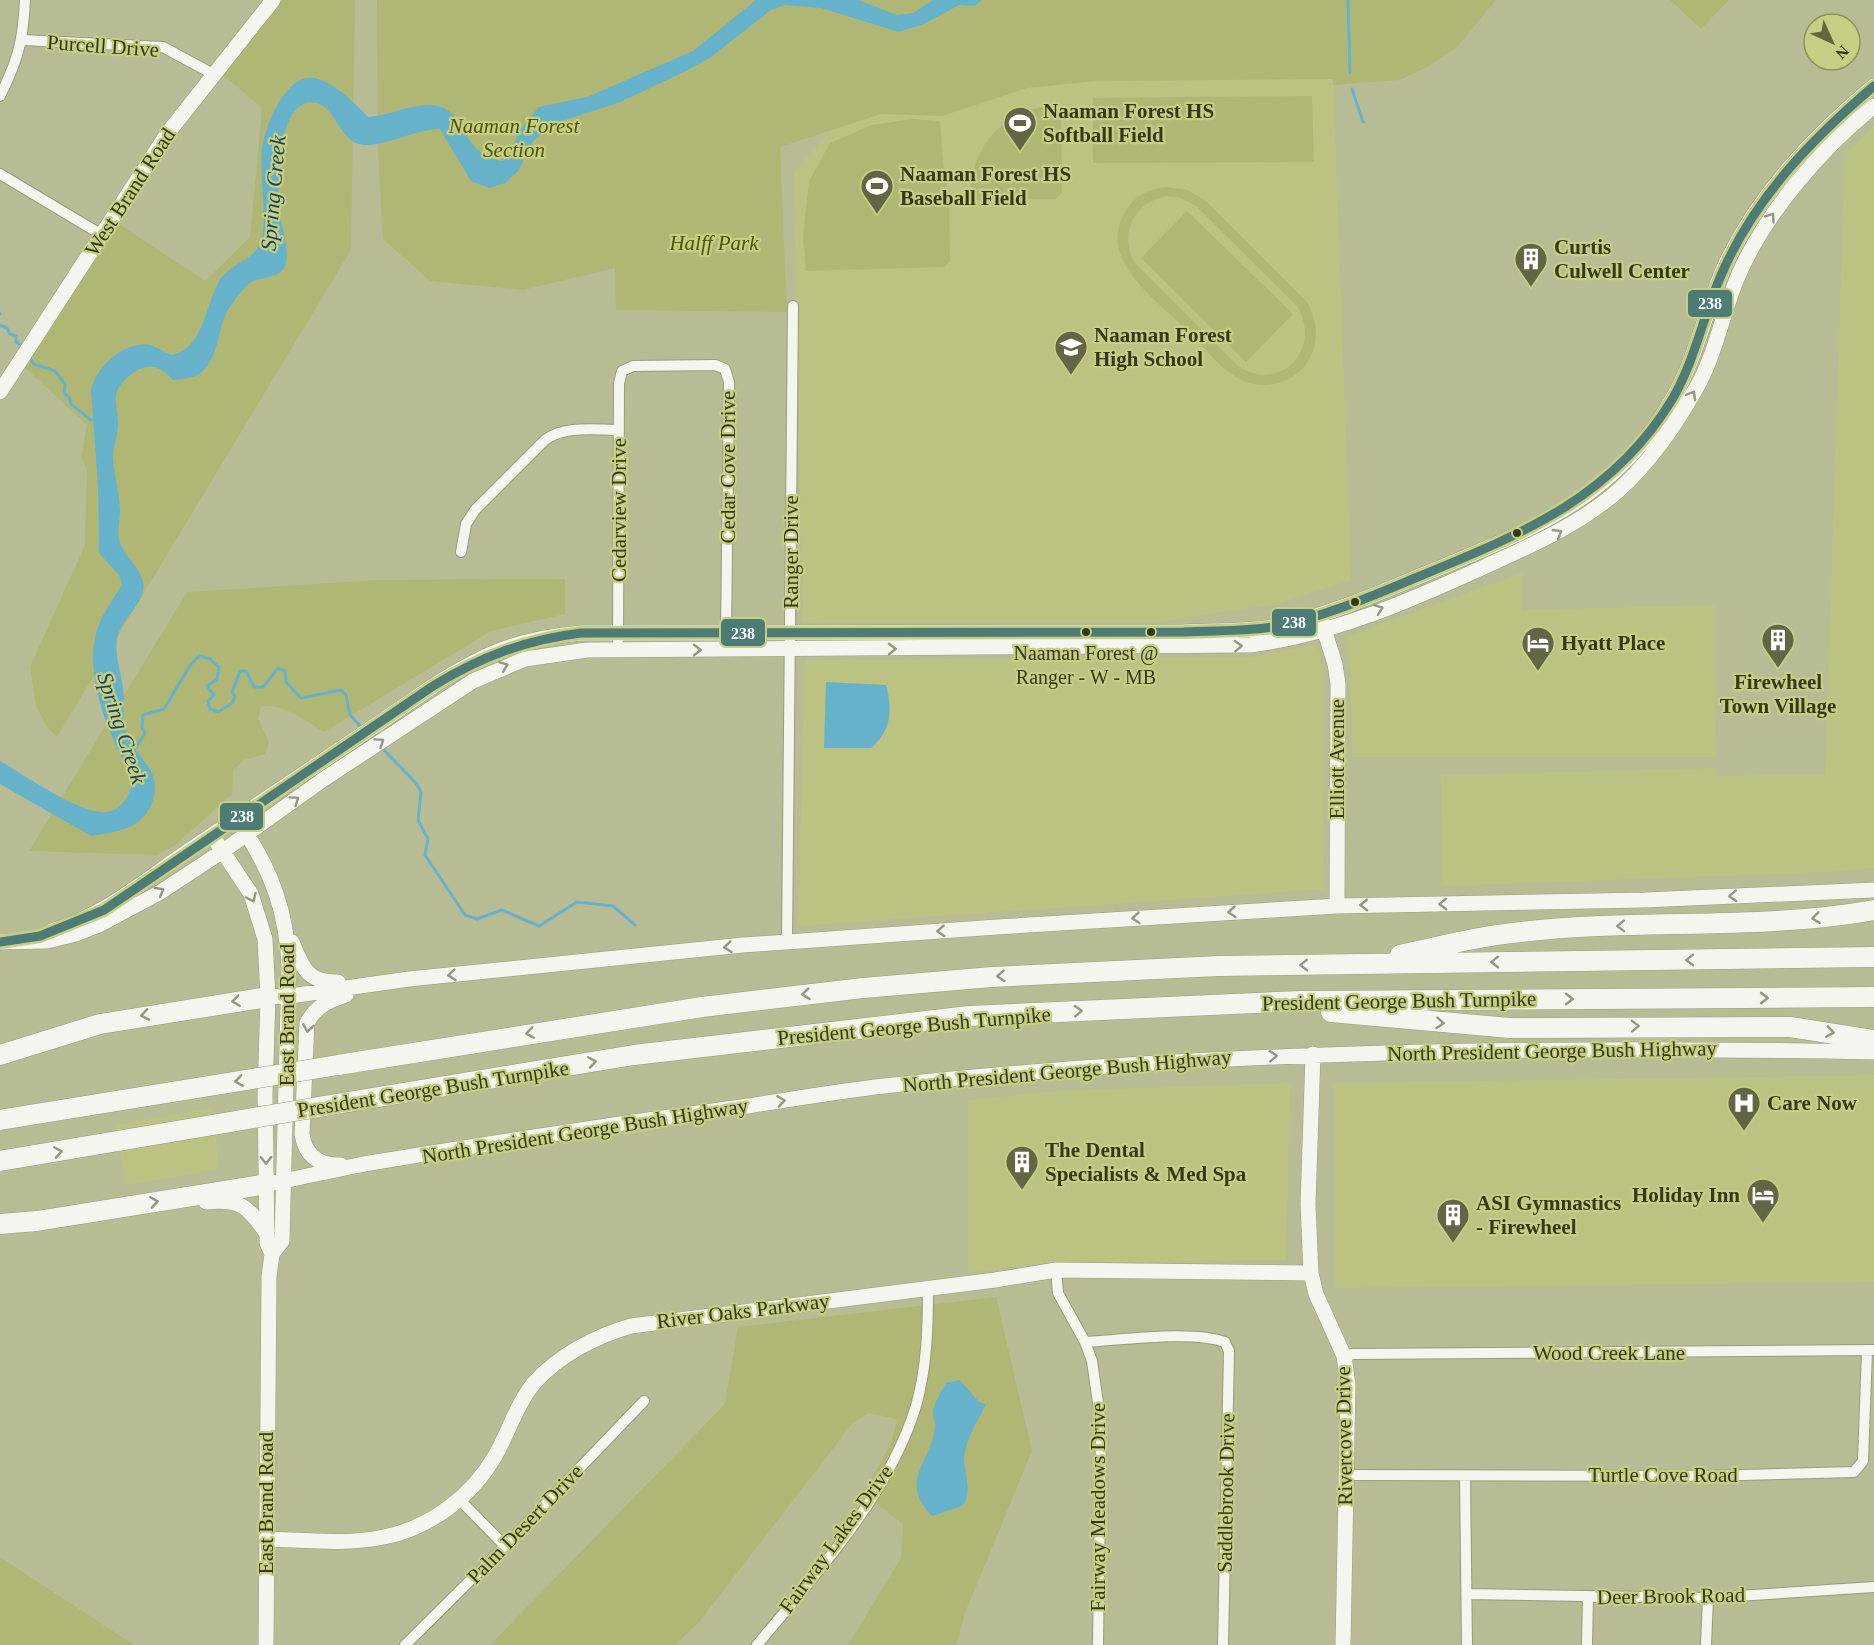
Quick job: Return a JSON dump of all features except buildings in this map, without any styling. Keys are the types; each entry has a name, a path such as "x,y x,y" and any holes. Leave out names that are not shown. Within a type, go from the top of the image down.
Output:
{"highway":[{"path":"1363,964 1453,943 1521,932 1796,921 1874,910"},
{"name":"President George Bush Turnpike","path":"0,1120 670,1011 885,986 1122,969 1874,957"},
{"path":"0,1054 100,1024 268,997"},
{"name":"President George Bush Turnpike","path":"0,1161 634,1055 969,1016 1300,1001 1874,997"},
{"path":"1300,1001 1329,1012 1488,1026 1790,1027 1874,1040"},
{"path":"0,1224 37,1221 275,1182"}],"main road":[{"name":"West Brand Road","path":"0,392 167,134 273,0"},
{"path":"1322,623 1530,530 1592,492 1627,459 1673,398 1703,329 1722,273 1748,224 1779,180 1838,117 1874,86"},
{"path":"7,942 63,928 104,910 237,820 473,681 500,668 543,655 791,642 1181,639 1250,645 1447,585 1552,536 1603,503 1639,470 1672,428 1699,383 1738,276 1755,240 1792,190 1874,106"},
{"path":"1838,117 1850,129"},
{"path":"1447,585 1463,558"},
{"name":"Elliott Avenue","path":"1322,623 1335,664 1338,684 1337,906"},
{"path":"7,942 46,942 76,934 101,924 159,892 247,834 407,704 464,666 518,642 540,637 726,634 791,642"},
{"path":"464,666 473,681"},
{"name":"East Brand Road","path":"237,820 273,882 288,933 290,996 275,1182 267,1234 267,1243 272,1254 269,1289 266,1645"},
{"name":"East Brand Road","path":"212,836 242,877 257,910 265,939 268,997 265,1094 282,1241 272,1254"},
{"path":"268,997 409,979 787,942 1337,906 1645,900 1874,890"},
{"path":"288,933 306,971 311,978 323,983 401,975 409,979"},
{"path":"370,1163 324,1164 312,1158 304,1148 302,1134 307,1023 313,1010 325,1002 355,993 398,986 409,979"},
{"name":"North President George Bush Highway","path":"275,1182 370,1163 575,1130 881,1086 1157,1062 1313,1054 1711,1048 1874,1052"},
{"name":"Rivercove Drive","path":"1313,1054 1308,1204 1311,1273 1316,1294 1344,1356 1347,1385 1343,1645"},
{"path":"183,1198 200,1202 222,1200 240,1203 252,1212 267,1234"},
{"name":"River Oaks Parkway","path":"266,1539 352,1541 385,1537 436,1516 459,1500 480,1478 496,1454 507,1428 534,1383 566,1356 608,1332 641,1324 1056,1270 1311,1273"}],"street":[{"path":"0,96 14,68 23,40 25,0"},
{"name":"Purcell Drive","path":"23,40 163,47 213,74"},
{"path":"0,174 102,235"},
{"name":"Ranger Drive","path":"787,942 793,306"},
{"name":"Cedar Cove Drive","path":"622,371 633,366 715,365 725,369 729,382 726,634"},
{"name":"Cedarview Drive","path":"618,650 619,383 622,371"},
{"path":"461,552 466,524 475,510 545,440 556,432 565,430 619,430"},
{"name":"Fairway Meadows Drive","path":"1056,1270 1062,1302 1085,1342 1092,1361 1101,1424 1098,1645"},
{"name":"Fairway Lakes Drive","path":"757,1645 808,1584 861,1513 886,1476 903,1443 916,1404 924,1366 928,1336 927,1287"},
{"name":"Saddlebrook Drive","path":"1085,1342 1175,1337 1216,1338 1225,1342 1229,1351 1223,1645"},
{"name":"Wood Creek Lane","path":"1344,1356 1353,1354 1870,1350"},
{"name":"Turtle Cove Road","path":"1346,1475 1705,1476 1854,1472 1863,1461 1870,1350"},
{"name":"Palm Desert Drive","path":"405,1645 505,1546 644,1401"},
{"path":"1465,1477 1467,1645"},
{"path":"459,1500 505,1546"},
{"name":"Deer Brook Road","path":"1468,1594 1707,1598 1874,1587"},
{"path":"1587,1645 1588,1597"},
{"path":"1706,1645 1707,1598"}],"shaded area":[{"name":"Naaman Forest High School","path":"1333,79 1351,580 1281,603 1160,622 803,623 794,172 833,129 881,114 942,116 1027,88 1095,81"},
{"path":"1874,126 1874,868 1825,872 1442,886 1441,775 1716,768 1716,776 1825,774 1845,154"},
{"path":"1522,573 1522,610 1715,605 1716,757 1352,757 1350,669 1346,637"},
{"path":"1317,645 1323,667 1324,889 798,926 805,660 1252,657"},
{"path":"1874,1075 1874,1282 1334,1288 1334,1083"},
{"path":"1290,1083 1286,1260 1045,1263 968,1273 968,1100 1056,1091"},
{"path":"213,1108 219,1169 126,1185 116,1125"}],"green space":[{"path":"282,0 355,0 351,250 57,737 47,727 36,706 30,667 85,545 87,468 81,458 87,425 25,368 119,224 205,281 250,237 262,108 222,74"},
{"name":"Naaman Forest Section","path":"377,0 1496,0 1456,48 1427,67 1400,80 1333,85 1332,79 1095,81 1027,88 942,116 881,114 780,147 787,312 616,310 615,268 523,290 430,281 383,239 378,154"},
{"path":"1670,0 1729,0 1701,29"},
{"path":"1312,96 1314,162 1093,163 1093,98"},
{"name":"Naaman Forest HS Softball Field","path":"1041,107 1061,107 1062,193 1055,199 970,200 974,167 988,140 1010,120 1024,112"},
{"name":"Naaman Forest HS Baseball Field","path":"912,119 940,121 944,173 949,194 950,261 944,267 806,271 803,236 809,181 830,143 872,125"},
{"path":"1159,188 1188,190 1206,201 1307,302 1315,325 1316,340 1311,355 1302,370 1272,385 1254,384 1238,378 1214,359 1134,278 1124,263 1118,247 1118,230 1125,212 1133,202 1142,194","holes":["1167,196 1181,198 1196,206 1297,306 1304,322 1305,337 1301,351 1293,363 1282,371 1269,374 1254,373 1238,366 1135,263 1128,241 1132,221 1138,212 1155,199"]},
{"path":"1187,211 1293,314 1246,362 1141,258"},
{"path":"565,579 565,614 491,631 324,732 285,710 269,706 261,707 258,718 269,743 265,754 244,760 233,770 232,794 177,844 157,855 29,851 187,592 377,580"},
{"path":"996,1297 1032,1451 965,1613 956,1645 848,1645 901,1558 903,1524 863,1494 891,1443 897,1419 869,1413 853,1423 699,1622 675,1645 490,1645 725,1404 738,1327"},
{"path":"0,1557 134,1645 0,1645"}],"water":[{"name":"Spring Creek","path":"756,0 858,0 897,15 913,13 933,0 982,0 975,6 959,5 924,24 899,32 821,8 785,5 771,10 711,57 686,71 618,103 559,122 534,140 518,171 505,183 489,188 471,181 440,129 364,145 349,139 322,105 315,102 306,103 297,109 285,133 279,166 279,208 287,252 283,270 275,275 253,281 237,297 224,319 212,358 203,371 189,378 173,380 161,370 143,368 131,374 117,391 118,427 113,458 120,505 118,536 123,549 140,573 144,586 140,600 118,635 117,655 124,693 124,724 127,735 154,778 155,788 149,810 136,823 128,827 91,836 0,784 0,761 56,795 89,810 103,812 114,810 125,801 129,792 134,779 109,730 97,692 94,673 93,655 97,630 122,584 119,575 99,553 98,487 91,390 105,364 121,351 130,347 150,345 171,355 191,344 203,323 221,278 256,251 260,245 263,227 262,150 272,115 287,91 296,82 307,78 318,79 339,90 368,117 421,105 438,106 454,116 479,151 503,161 510,154 519,131 539,107 587,97 693,51"},
{"path":"826,682 886,685 889,720 883,734 871,748 824,748"},
{"path":"960,1380 979,1402 986,1404 969,1439 965,1454 967,1496 965,1501 962,1506 932,1516 917,1492 917,1481 933,1438 935,1426 933,1412 936,1401 946,1383"}],"waterway":[{"path":"1348,0 1350,73"},
{"path":"1352,89 1363,122"},
{"path":"0,325 16,336 16,342 23,346"},
{"path":"31,360 34,364 55,371 65,384 64,393 69,397 71,404 91,420 96,419"},
{"name":"Spring Creek","path":"133,752 145,733 142,727 143,715 164,709 191,664 200,656 210,659 219,667 217,679 207,686 214,695 208,701 210,709 218,712 232,703 235,697 232,692 240,671 246,671 254,687 263,687 278,668 285,671 286,682 301,698 341,690 346,695 350,715 362,728"},
{"path":"382,748 416,783 421,792 418,820 428,839 425,855 465,915 477,919 502,910 539,926 577,902 613,906 635,925"}],"transit line":[{"name":"238","path":"0,942 40,936 104,910 433,686 468,666 522,645 581,633 1184,632 1255,629 1296,622 1332,611 1494,544 1563,508 1594,487 1623,462 1649,432 1681,383 1723,271 1752,218 1769,193 1808,148 1874,86"}],"place":[{"name":"Naaman Forest HS Softball Field","path":"1020,152"},
{"name":"Naaman Forest HS Baseball Field","path":"877,215"},
{"name":"Curtis Culwell Center","path":"1531,288"},
{"name":"Naaman Forest High School","path":"1071,376"},
{"name":"Naaman Forest @ Ranger - W - MB","path":"1086,632"},
{"name":"Firewheel Town Village","path":"1778,669"},
{"name":"Hyatt Place","path":"1538,672"},
{"name":"Care Now","path":"1744,1132"},
{"name":"The Dental Specialists & Med Spa","path":"1022,1191"},
{"name":"Holiday Inn","path":"1763,1224"},
{"name":"ASI Gymnastics - Firewheel","path":"1453,1244"}],"park label":[{"name":"Halff Park","path":"714,243"}]}
